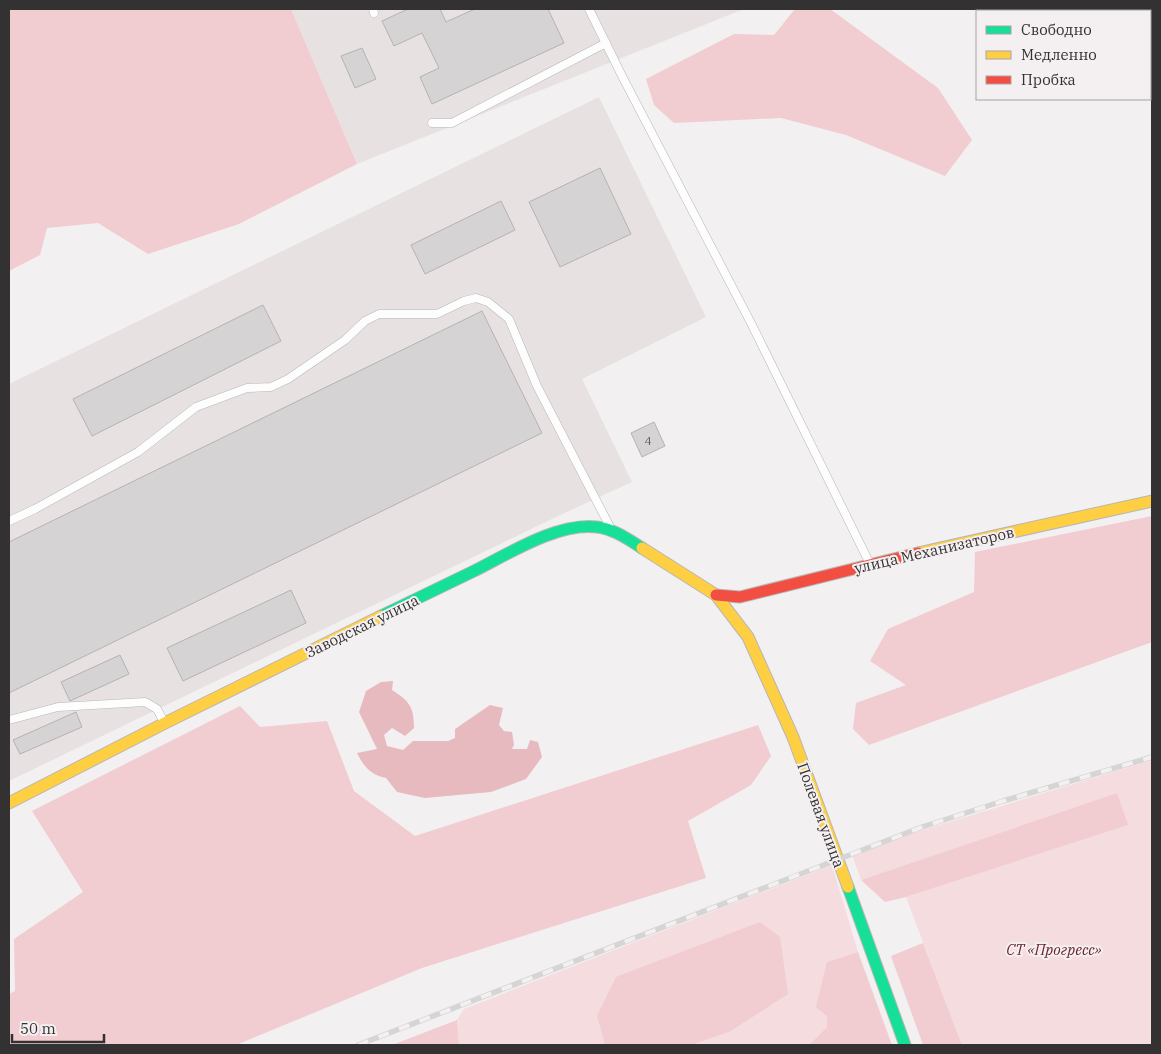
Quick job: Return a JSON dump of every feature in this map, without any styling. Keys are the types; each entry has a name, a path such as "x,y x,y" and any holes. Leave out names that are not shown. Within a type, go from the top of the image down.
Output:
{"street":[{"name":"улица Механизаторов","path":"716,595 740,597 870,564 1152,501"},
{"name":"Заводская улица","path":"9,803 165,723 555,532 578,527 598,527 613,531 716,595"},
{"name":"Полевая улица","path":"716,595 748,637 793,737 904,1045"}],"lane":[{"path":"589,9 752,325 870,564"},
{"path":"432,123 452,123 606,43"},
{"path":"9,521 35,509 138,452 196,407 247,388 272,387 288,379 345,340 365,321 379,314 437,314 464,301 476,298 488,302 509,319 537,386 613,531"},
{"path":"9,720 58,707 145,702 157,709 165,723"}],"shaded area":[{"path":"9,9 291,9 357,164 239,224 148,254 98,223 47,228 40,255 9,271"},
{"path":"291,9 744,9 357,164"},
{"path":"795,9 830,9 938,88 972,140 945,176 846,135 781,118 674,123 654,105 646,79 734,34 774,35"},
{"path":"599,97 706,317 582,379 632,482 9,781 9,384"},
{"path":"1152,516 1152,642 869,745 853,729 856,703 906,685 870,661 888,629 974,592 975,552"},
{"path":"393,681 392,690 403,697 412,709 414,728 405,736 392,728 384,735 387,746 403,750 413,741 448,741 455,738 455,729 490,705 503,708 499,725 504,731 512,732 514,745 512,749 527,749 530,740 538,742 542,757 526,779 491,792 425,798 397,792 386,778 368,770 357,753 377,749 359,712 366,691 381,682"},
{"path":"240,706 260,727 327,721 354,791 415,836 758,725 771,756 751,785 688,821 706,878 422,968 236,1045 9,1045 9,994 15,991 14,939 83,892 32,811"},
{"path":"1117,793 1128,825 906,897 885,902 861,880"},
{"path":"760,922 780,937 788,994 729,1032 691,1045 605,1045 597,1016 616,977"},
{"path":"923,943 962,1045 923,1045 891,956"},
{"path":"858,952 892,1045 809,1045 827,1027 827,1016 816,1007 827,962"},
{"path":"457,1020 459,1045 392,1045"}],"green space":[{"name":"СТ «Прогресс»","path":"1152,760 1152,1045 962,1045 906,897 1127,825 1117,793 861,880 851,852"},
{"path":"832,865 858,952 827,962 827,1027 809,1045 691,1045 729,1032 597,1016 605,1045 459,1045 457,1020 464,1009"}],"building":[{"path":"408,9 440,9 446,22 475,9 548,9 564,43 432,104 420,77 439,68 422,33 394,46 382,21"},
{"path":"362,48 376,79 355,88 341,56"},
{"path":"600,168 631,234 560,267 529,202"},
{"path":"501,201 515,230 425,274 411,245"},
{"path":"263,305 281,341 92,436 73,399"},
{"path":"482,311 542,433 9,693 9,542"},
{"path":"654,422 665,446 642,457 631,433"},
{"path":"291,590 306,623 183,681 167,648"},
{"path":"120,655 129,674 70,701 61,682"},
{"path":"76,712 82,727 20,754 13,740"}],"railway":[{"path":"358,1045 922,827 1152,757"}],"traffic: fast":[{"path":"381,616 518,548 566,529 582,527 603,528 621,535 642,548"},
{"path":"848,887 905,1045"}],"traffic: slow":[{"path":"918,553 1152,501"},
{"path":"642,548 716,595 748,637 793,737 848,887"},
{"path":"9,803 381,616"}],"traffic: jam":[{"path":"716,595 740,597 918,553"}]}
